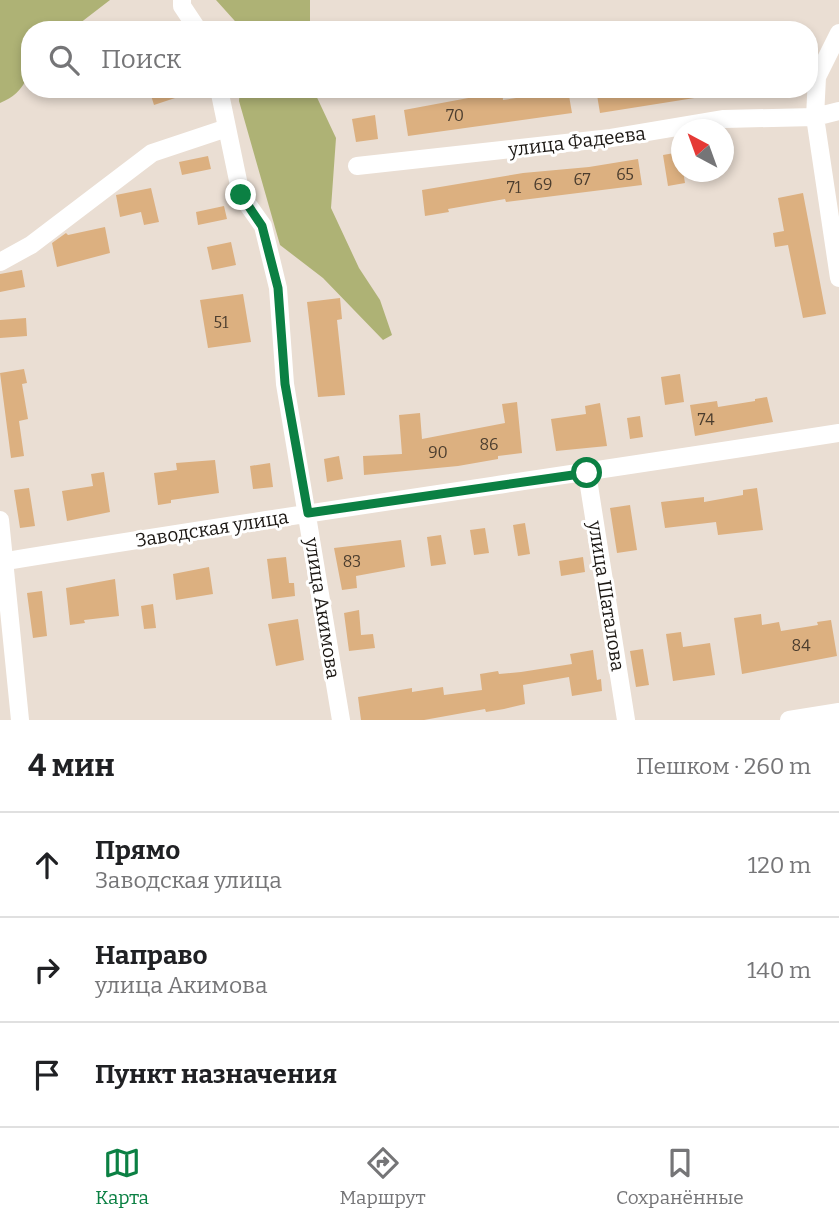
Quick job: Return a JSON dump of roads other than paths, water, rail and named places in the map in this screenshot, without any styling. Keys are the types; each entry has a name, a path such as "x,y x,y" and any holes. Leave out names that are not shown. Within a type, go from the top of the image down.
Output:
{"street":[{"path":"182,0 182,6 192,21"},
{"path":"818,75 839,33"},
{"name":"улица Акимова","path":"221,98 241,195 262,226 278,288 285,384 341,720"},
{"path":"816,98 815,117 839,278"},
{"name":"улица Фадеева","path":"357,166 611,138 724,119 815,117 839,111"},
{"path":"0,262 31,245 152,153 227,128"},
{"name":"Заводская улица","path":"2,562 839,433"},
{"name":"улица Шаталова","path":"587,473 626,720"},
{"path":"0,520 2,562 20,720"},
{"path":"789,720 839,712"}]}
